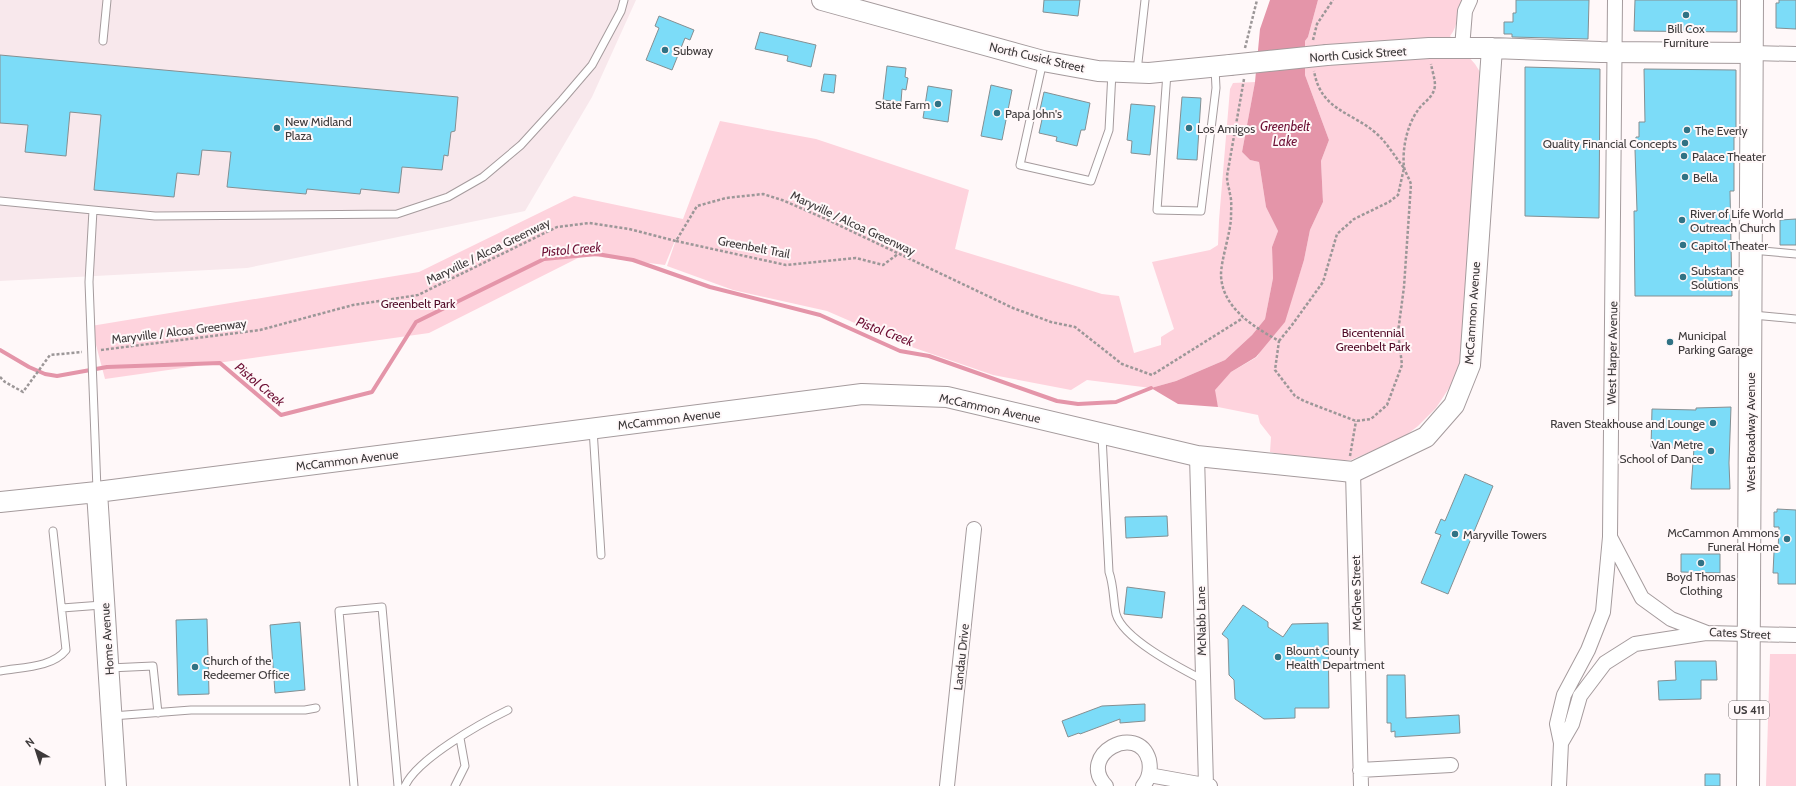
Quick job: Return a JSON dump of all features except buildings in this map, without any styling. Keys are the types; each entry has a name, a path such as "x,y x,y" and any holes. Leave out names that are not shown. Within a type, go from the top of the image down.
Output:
{"main road":[{"name":"US 411","path":"1752,0 1753,54"},
{"name":"West Broadway Avenue","path":"1748,786 1750,314 1753,54"}],"street":[{"name":"North Cusick Street","path":"822,0 870,7 967,40 1043,61 1098,72 1137,73 1230,67 1320,49 1492,48 1753,54"},
{"path":"1462,48 1465,11 1470,0"},
{"name":"West Harper Avenue","path":"1559,786 1561,743 1556,724 1564,695 1588,650 1603,612 1610,537 1615,0"},
{"name":"McCammon Avenue","path":"0,502 97,492 862,394 947,397 1197,456 1353,472 1426,437 1454,405 1470,365 1492,48"},
{"path":"1753,54 1796,54"},
{"name":"McNabb Lane","path":"1197,456 1203,680 1208,786"},
{"name":"McGhee Street","path":"1353,472 1360,786"},
{"name":"Home Avenue","path":"97,492 116,786"},
{"name":"Landau Drive","path":"947,786 974,529"},
{"name":"Cates Street","path":"1610,537 1642,598 1671,619 1707,633 1796,635"},
{"name":"West Harper Avenue","path":"1561,743 1572,724 1580,696 1605,663 1635,644 1707,633"},
{"path":"1106,786 1100,777 1099,761 1103,753 1110,747 1118,743 1127,742 1143,750 1149,762 1146,780 1208,786"},
{"path":"1360,770 1451,765"}],"lane":[{"path":"103,41 108,0"},
{"path":"0,201 155,216 397,214 448,197 483,177 521,145 592,65 621,11 624,0"},
{"path":"1137,73 1146,0"},
{"path":"1043,61 1020,165 1091,181 1109,130 1112,72"},
{"path":"1168,71 1156,210 1201,211 1216,88 1230,67"},
{"path":"93,210 89,282 97,492"},
{"path":"1751,250 1796,254"},
{"path":"1750,314 1796,319"},
{"path":"594,429 601,554"},
{"path":"1102,434 1107,546 1116,614 1127,632 1149,648 1203,680"},
{"path":"0,671 45,663 62,656 66,650 53,531"},
{"path":"62,608 104,605"},
{"path":"354,786 338,611 382,607 398,786"},
{"path":"109,668 153,666 158,713"},
{"path":"112,716 190,710 305,710 316,708"},
{"path":"405,786 408,779 422,764 484,721 508,710"},
{"path":"455,786 464,766 460,738"}],"path":[{"path":"1245,49 1257,0"},
{"path":"1320,49 1317,24 1333,0"},
{"path":"1314,70 1318,90 1324,98 1346,113 1358,119 1377,135 1404,168 1411,184 1404,287 1398,332 1402,365 1387,405 1371,419 1356,421 1304,401 1295,396 1275,370 1279,341 1323,282 1337,234 1354,219 1389,202 1398,195 1404,168 1406,140 1412,122 1418,110 1431,97 1435,85 1429,48"},
{"path":"1230,67 1243,86 1227,176 1226,186 1230,192 1231,219 1221,275 1230,304 1243,318 1256,328 1279,341"},
{"name":"Maryville / Alcoa Greenway","path":"0,376 5,382 23,392 50,355 260,330 353,305 418,295 557,227 589,223 629,229 676,241 697,206 726,198 763,194 826,219 1013,308 1051,322 1075,327 1099,348 1122,364 1152,375 1243,318"},
{"name":"Greenbelt Trail","path":"676,241 786,265 856,258 883,265 898,254"},
{"path":"1353,472 1350,458 1356,421"}],"shaded area":[{"path":"0,0 636,0 592,97 525,211 247,268 0,281"}],"green space":[{"name":"Bicentennial Greenbelt Park","path":"1318,0 1462,0 1455,28 1450,36 1475,64 1480,72 1462,357 1451,385 1436,408 1418,426 1401,439 1351,460 1327,463 1270,452 1271,437 1260,423 1258,415 1218,407 1214,390 1231,372 1257,357 1297,282 1304,260 1310,230 1323,202 1321,161 1329,140 1305,75 1305,41 1308,37"},
{"name":"Greenbelt Park","path":"1255,82 1242,152 1250,160 1259,162 1266,207 1278,231 1272,247 1273,278 1265,319 1252,335 1225,360 1176,381 1151,388 1087,380 1071,390 993,375 903,344 827,311 733,290 667,266 679,231 665,265 584,255 429,333 105,379 91,326 419,272 574,196 683,219 720,121 816,139 969,190 955,249 1102,294 1119,296 1134,353 1161,345 1161,337 1174,329 1152,262 1210,250 1218,245 1230,89 1233,83"},
{"path":"1770,654 1796,654 1796,786 1766,786"}],"water":[{"name":"Greenbelt Lake","path":"1270,0 1318,0 1308,37 1305,41 1305,75 1329,140 1321,161 1323,202 1310,230 1304,260 1285,322 1256,357 1231,372 1215,390 1218,407 1178,404 1151,388 1176,381 1225,360 1252,335 1265,319 1273,278 1272,247 1278,231 1266,207 1259,162 1250,160 1242,152 1255,82 1260,29"}],"waterway":[{"name":"Pistol Creek","path":"0,350 29,367 45,374 57,376 107,367 220,363 281,415 372,392 416,322 544,259 597,254 633,260 710,287 820,315 900,351 929,356 1057,401 1078,404 1116,402 1151,388"}],"place":[{"name":"Bill Cox Furniture","path":"1686,15"},
{"name":"Subway","path":"665,50"},
{"name":"State Farm","path":"938,104"},
{"name":"Papa John's","path":"997,113"},
{"name":"New Midland Plaza","path":"277,128"},
{"name":"Los Amigos","path":"1189,128"},
{"name":"The Everly","path":"1687,130"},
{"name":"Quality Financial Concepts","path":"1685,143"},
{"name":"Palace Theater","path":"1684,156"},
{"name":"Bella","path":"1685,177"},
{"name":"River of Life World Outreach Church","path":"1682,220"},
{"name":"Capitol Theater","path":"1683,245"},
{"name":"Substance Solutions","path":"1683,277"},
{"name":"Municipal Parking Garage","path":"1670,342"},
{"name":"Raven Steakhouse and Lounge","path":"1713,423"},
{"name":"Van Metre School of Dance","path":"1711,451"},
{"name":"Maryville Towers","path":"1455,534"},
{"name":"McCammon Ammons Funeral Home","path":"1787,539"},
{"name":"Boyd Thomas Clothing","path":"1701,563"},
{"name":"Blount County Health Department","path":"1278,657"},
{"name":"Church of the Redeemer Office","path":"195,667"}]}
